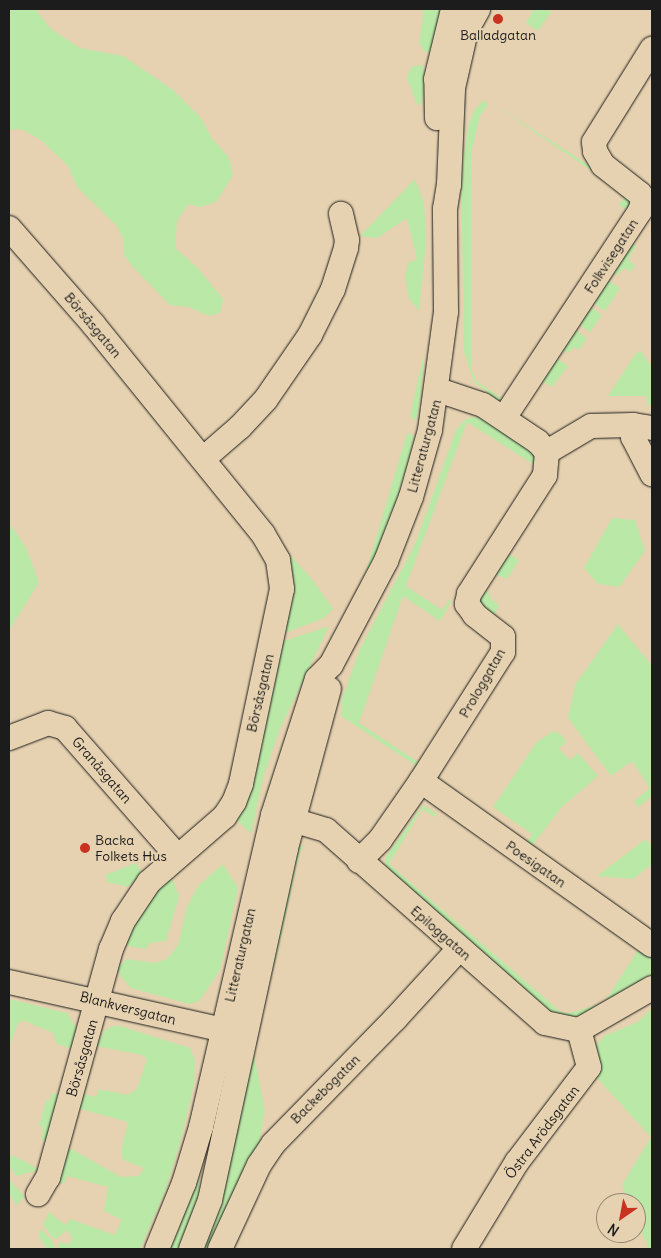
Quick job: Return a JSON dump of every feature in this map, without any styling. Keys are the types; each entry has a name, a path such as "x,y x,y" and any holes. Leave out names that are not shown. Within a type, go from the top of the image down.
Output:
{"street":[{"name":"Litteraturgatan","path":"445,209 440,189 436,79 453,9"},
{"name":"Litteraturgatan","path":"157,1249 184,1184 198,1137 222,1030 283,817 317,679 331,665 386,561 411,496 430,430 438,390 446,312 445,209 449,185 453,88 466,31 478,9"},
{"name":"Folkvisegatan","path":"504,418 640,211 643,202 640,194 604,165 595,152 594,142 597,133 652,49"},
{"path":"203,459 240,427 266,399 310,335 333,289 346,248 347,240 341,214"},
{"name":"Börsåsgatan","path":"9,228 203,459 273,549 282,589 241,784 225,816 149,882 123,921 48,1177 38,1194"},
{"path":"438,390 467,397 504,418 547,452 590,426 643,426"},
{"path":"643,426 633,437 652,474"},
{"name":"Prologgatan","path":"359,861 380,840 421,781 503,652 503,637 475,615 468,604 469,594 546,475 547,452"},
{"name":"Granåsgatan","path":"9,738 48,723 65,728 178,858"},
{"name":"Poesigatan","path":"421,781 652,945"},
{"name":"Litteraturgatan","path":"191,1249 210,1200 247,1035 283,817"},
{"name":"Epiloggatan","path":"283,817 326,830 545,1023 579,1030"},
{"name":"Backebogatan","path":"220,1249 259,1164 273,1144 395,1019 459,949"},
{"name":"Blankversgatan","path":"9,982 99,1000 247,1035"},
{"path":"579,1030 652,988"},
{"name":"Östra Arödsgatan","path":"464,1249 517,1162 589,1066 579,1030"}],"green space":[{"path":"9,9 35,9 51,29 80,48 123,56 172,89 201,118 211,137 229,158 233,175 216,202 200,207 189,204 177,221 175,248 196,266 223,299 220,313 209,316 189,307 170,305 133,267 124,255 123,238 116,225 78,188 68,166 41,140 21,129 9,130"},
{"path":"424,9 444,9 432,54 424,51 419,43"},
{"path":"534,9 552,11 538,31 526,23"},
{"path":"420,65 424,67 425,90 420,106 416,102 407,78 411,67"},
{"path":"484,100 488,105 480,116 471,153 471,368 476,381 501,398 500,402 474,382 464,352 461,178 468,126 475,109"},
{"path":"490,102 618,184 632,197 629,211 619,205 626,194"},
{"path":"415,179 424,203 426,242 419,311 409,299 405,276 408,263 417,259 407,218 377,238 360,236"},
{"path":"632,243 636,246 628,260 635,265 631,272 625,268 617,275 612,272"},
{"path":"606,279 620,288 605,311 592,302"},
{"path":"589,306 602,315 590,332 578,324"},
{"path":"574,329 587,338 579,350 575,347 567,353 561,349"},
{"path":"641,351 652,368 652,403 648,406 646,396 608,396 636,353"},
{"path":"424,353 421,395 416,421 410,416"},
{"path":"555,357 568,366 552,387 540,380"},
{"path":"472,417 481,418 533,450 538,467 467,422 406,586 442,610 450,599 452,600 440,621 403,596 359,723 421,764 423,770 341,716 341,702 360,649 415,544 456,430 464,420"},
{"path":"407,433 414,436 407,467 388,527 363,582"},
{"path":"612,518 635,520 645,551 619,587 598,584 584,568"},
{"path":"9,522 26,548 39,582 9,631"},
{"path":"286,551 312,579 333,609 324,618 288,632 285,632"},
{"path":"505,552 519,560 507,579 493,573"},
{"path":"485,584 491,599 499,605 494,616 485,611 479,600"},
{"path":"618,624 652,666 652,796 638,807 634,801 650,788 632,761 611,776 568,718 575,685"},
{"path":"329,626 279,731 263,778 251,834 235,818 281,642"},
{"path":"553,731 562,735 566,742 559,749 570,760 578,753 598,776 561,808 532,846 524,847 532,834 493,807 536,743"},
{"path":"423,805 437,814 435,817 422,809 389,864 561,1012 570,1013 604,1003 640,947 652,957 651,975 645,980 582,1016 571,1017 542,1008 385,867 385,858"},
{"path":"646,839 652,847 652,864 633,879 597,876"},
{"path":"305,844 299,854 275,964 269,970 293,852"},
{"path":"136,863 142,873 128,887 107,882 105,875"},
{"path":"223,864 238,888 220,970 199,1001 189,1004 131,988 121,977 118,967 127,959 154,963 167,959 178,945 187,907 198,886"},
{"path":"171,876 179,896 166,941 150,943 146,949 128,946 125,943 138,910"},
{"path":"268,985 254,1054 265,1111 258,1151 213,1249 199,1249"},
{"path":"9,999 67,1013 77,1029 72,1049 57,1044 53,1033 25,1021 18,1023 9,1049"},
{"path":"652,1008 652,1249 649,1249 646,1242 646,1193 625,1193 622,1185 651,1137 597,1078 593,1050 604,1036 638,1022"},
{"path":"117,1025 190,1048 195,1061 194,1084 180,1143 165,1192 140,1249 59,1249 58,1244 63,1242 67,1245 73,1239 67,1230 55,1240 43,1225 49,1212 65,1225 70,1219 115,1235 122,1220 104,1211 108,1187 67,1176 64,1184 57,1182 66,1146 121,1177 139,1176 144,1168 123,1160 121,1151 128,1122 77,1108 80,1093 96,1097 99,1089 128,1095 137,1089 147,1059 142,1055 96,1046 106,1029"},
{"path":"52,1093 60,1095 45,1142 41,1139 43,1127 39,1126 46,1100 49,1101"},
{"path":"9,1154 40,1170 16,1176 9,1165"},
{"path":"199,1169 199,1205 182,1249 163,1249"},
{"path":"9,1179 25,1197 16,1205 9,1193"},
{"path":"41,1229 51,1239 56,1249 47,1249 39,1237"}],"place":[{"name":"Balladgatan","path":"498,19"},
{"name":"Backa Folkets Hus","path":"85,848"}]}
